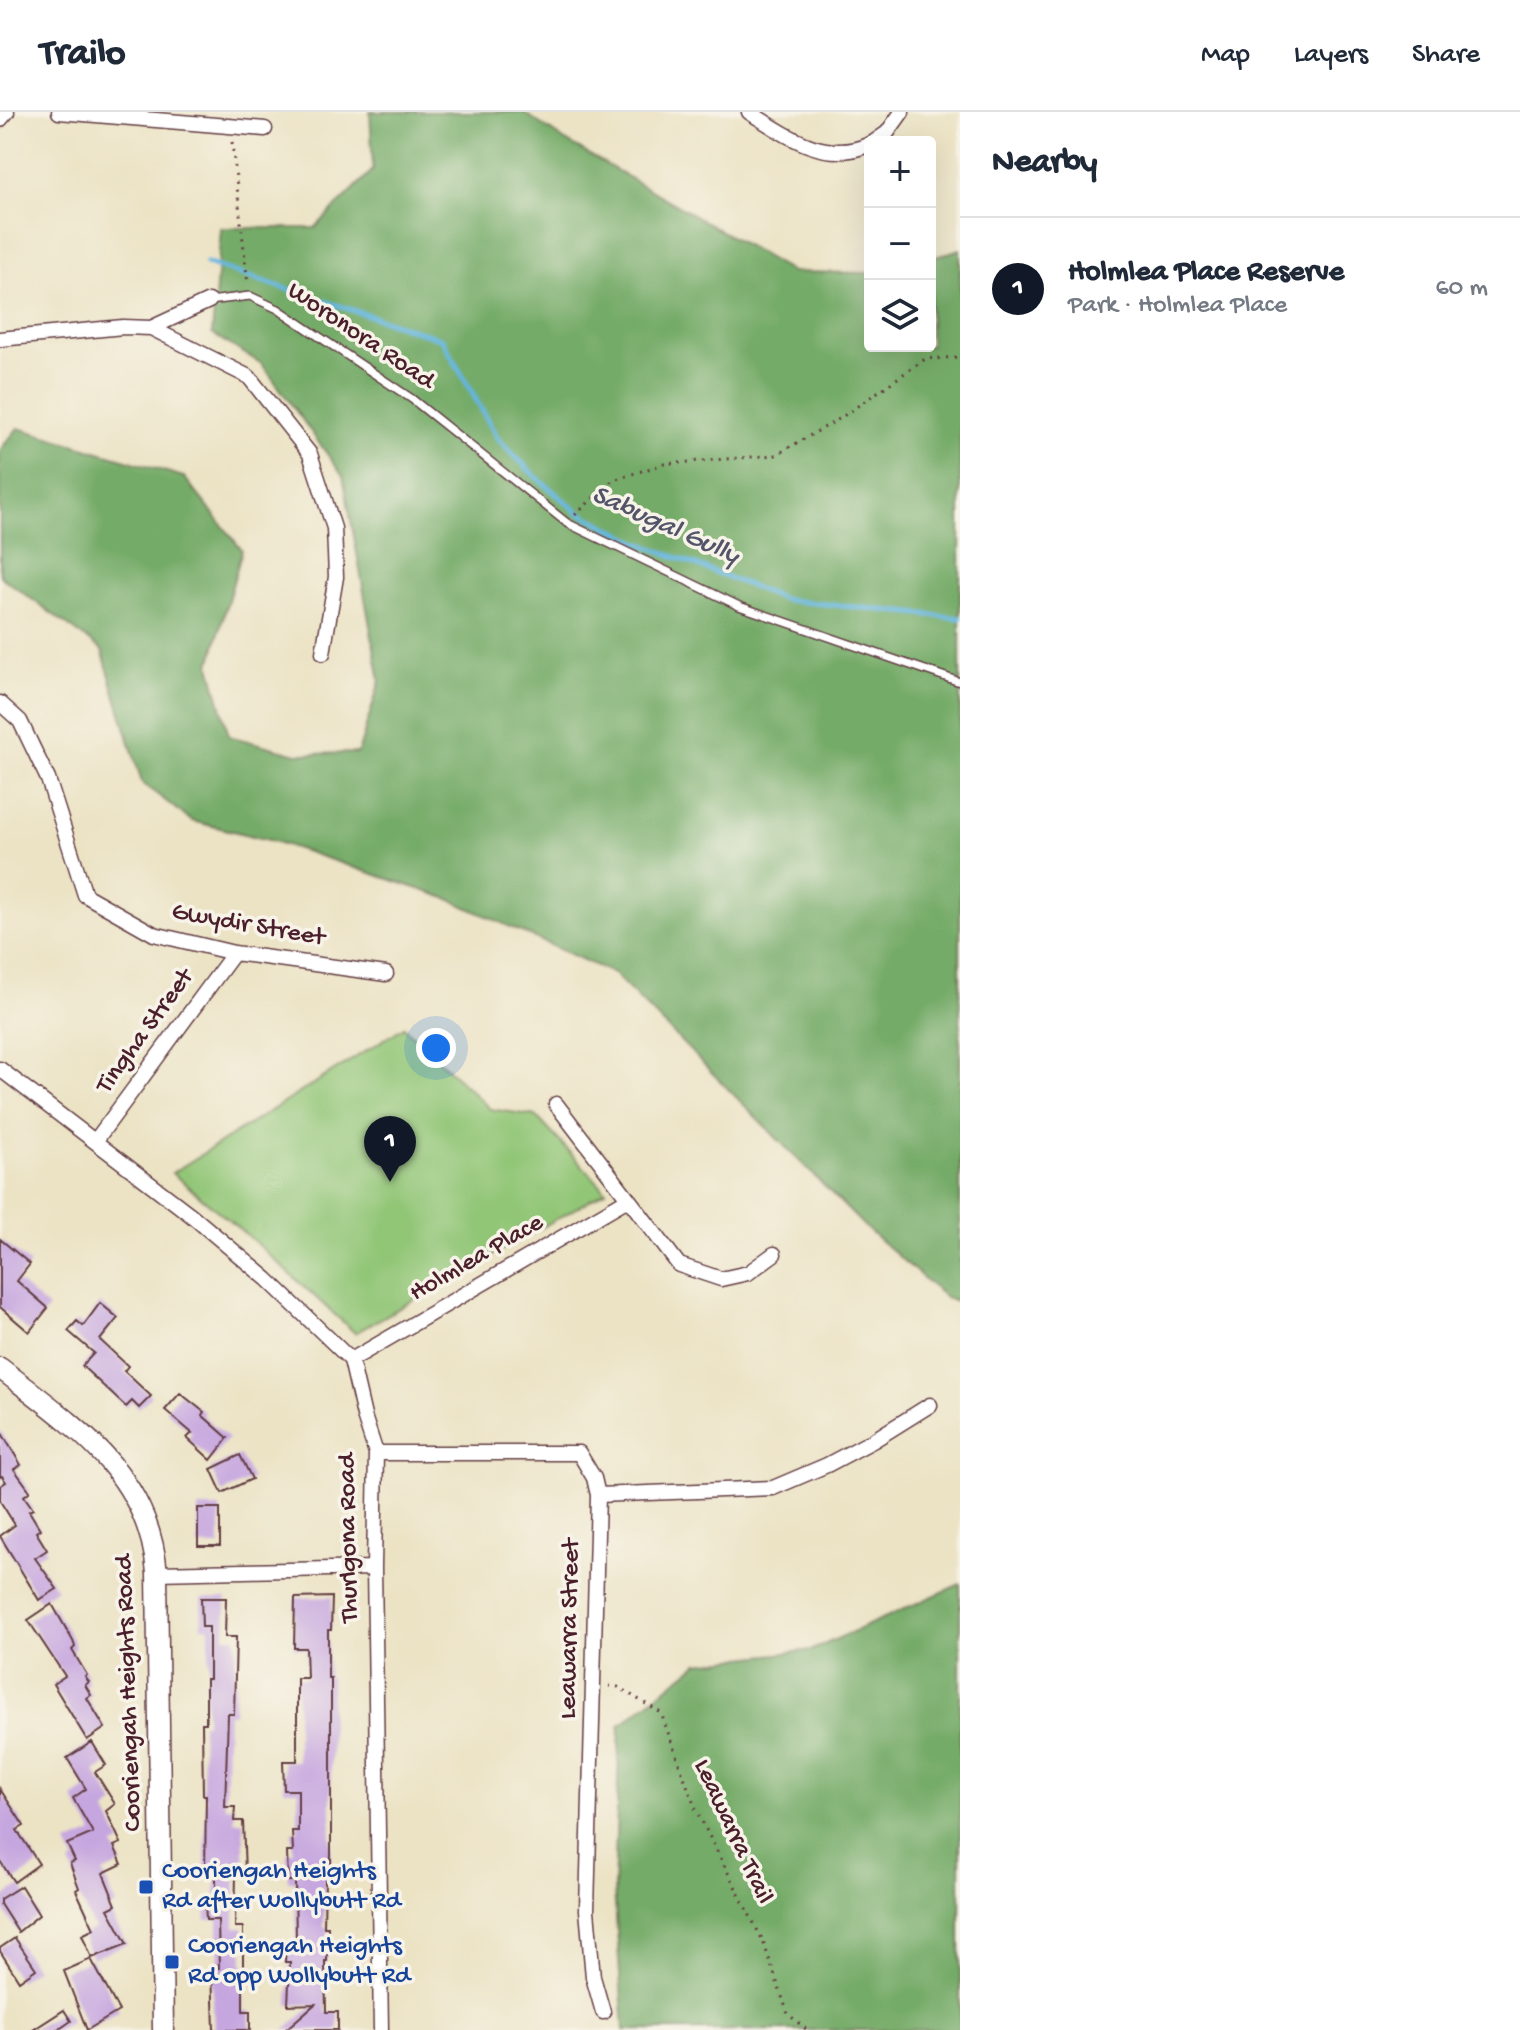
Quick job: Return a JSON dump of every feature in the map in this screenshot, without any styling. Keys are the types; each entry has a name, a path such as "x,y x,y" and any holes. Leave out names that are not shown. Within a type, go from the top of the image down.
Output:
{"street":[{"path":"0,120 7,112"},
{"path":"59,112 265,129"},
{"path":"749,112 812,148 844,152 864,146"},
{"path":"882,136 902,112"},
{"name":"Woronora Road","path":"0,339 123,327 151,328 209,301"},
{"path":"151,328 249,377 310,454 334,528 336,577 323,653"},
{"name":"Gwydir Street","path":"0,703 20,721 48,779 85,895 154,934 234,953 386,974"},
{"name":"Tingha Street","path":"96,1140 234,953"},
{"path":"0,1069 191,1215 257,1270 351,1360"},
{"path":"556,1104 679,1265 721,1279 748,1273 774,1254"},
{"name":"Holmlea Place","path":"351,1360 628,1199"},
{"name":"Thurlgona Road","path":"351,1360 376,1453 374,1568 381,2030"},
{"name":"Cooriengah Heights Road","path":"0,1368 90,1441 125,1480 147,1522 157,1573 163,2030"},
{"path":"598,1495 773,1488 827,1465 930,1405"},
{"name":"Leawarra Street","path":"376,1453 579,1453 594,1478 598,1495 587,1910 593,1977 603,2012"},
{"path":"157,1573 374,1568"}],"lane":[{"name":"Woronora Road","path":"209,301 250,296 278,309 412,399 567,523 739,606 960,682"}],"path":[{"path":"231,126 248,288"},
{"path":"567,523 613,480 664,464 776,455 839,419 925,359 960,357"},
{"name":"Leawarra Trail","path":"594,1684 618,1687 661,1713 696,1810 763,1941 788,2014 807,2030"}],"green space":[{"path":"370,112 523,112 564,140 792,272 864,273 864,352 936,352 936,257 960,249 960,1304 945,1297 864,1226 614,974 449,899 277,842 192,821 142,783 102,650 0,576 0,450 18,428 184,477 242,550 210,665 229,736 297,754 358,753 380,681 343,476 262,364 212,334 221,228 315,228 373,170"},
{"path":"404,1027 490,1109 536,1116 606,1191 355,1333 255,1242 172,1173"},
{"path":"960,1584 960,2030 624,2030 614,1889 620,1725 698,1663 812,1650"}],"building":[{"path":"0,1239 30,1264 17,1281 48,1308 29,1332 0,1307"},
{"path":"100,1303 118,1318 100,1340 128,1366 124,1371 151,1396 139,1408 132,1401 126,1407 82,1366 94,1353 68,1331 77,1321 83,1326"},
{"path":"180,1393 204,1412 202,1415 228,1438 211,1460 187,1438 192,1433 165,1410"},
{"path":"0,1430 21,1465 14,1469 30,1491 24,1496 33,1509 29,1511 40,1529 36,1532 47,1550 35,1558 57,1589 39,1600 0,1536 15,1525 0,1501 0,1486 6,1482 0,1477"},
{"path":"240,1455 252,1479 222,1493 211,1469"},
{"path":"198,1508 220,1508 220,1546 198,1546"},
{"path":"332,1597 331,1630 328,1630 328,1678 331,1678 331,1880 325,1880 324,1927 328,1927 326,2012 338,2012 338,2030 285,2030 315,2004 288,2005 290,1962 285,1962 286,1942 296,1942 295,1881 288,1881 287,1852 293,1852 292,1831 298,1831 298,1790 284,1790 283,1761 297,1761 297,1678 307,1678 306,1648 294,1648 295,1598"},
{"path":"201,1598 226,1598 225,1637 236,1637 234,1714 228,1714 225,1807 235,1807 234,1821 243,1821 245,1873 236,1873 235,1927 243,1927 243,2011 250,2011 250,2030 214,2030 212,1969 219,1968 218,1920 206,1920 205,1901 216,1900 216,1873 205,1873 206,1795 203,1795 202,1723 206,1723 209,1627 202,1627"},
{"path":"52,1604 73,1641 75,1647 72,1650 89,1682 85,1685 91,1695 87,1698 105,1728 87,1740 53,1684 65,1676 28,1620"},
{"path":"92,1742 106,1765 95,1772 115,1804 106,1811 121,1843 114,1846 122,1864 103,1873 116,1905 108,1909 127,1944 92,1958 82,1935 94,1929 76,1890 79,1888 70,1863 75,1861 67,1844 93,1833 73,1798 86,1789 67,1758"},
{"path":"0,1789 24,1826 17,1830 39,1864 14,1882 0,1861"},
{"path":"21,1886 39,1915 18,1932 0,1899"},
{"path":"15,1938 36,1969 19,1981 0,1951"},
{"path":"91,1959 119,2011 87,2030 64,1971"},
{"path":"64,2010 71,2021 58,2030 33,2030"}],"waterway":[{"name":"Sabugal Gully","path":"206,263 442,339 498,439 536,477 578,512 637,542 786,600 960,618"}],"place":[{"name":"Holmlea Place Reserve","path":"390,1182"},
{"name":"Cooriengah Heights Rd after Wollybutt Rd","path":"146,1887"},
{"name":"Cooriengah Heights Rd opp Wollybutt Rd","path":"172,1962"}]}
